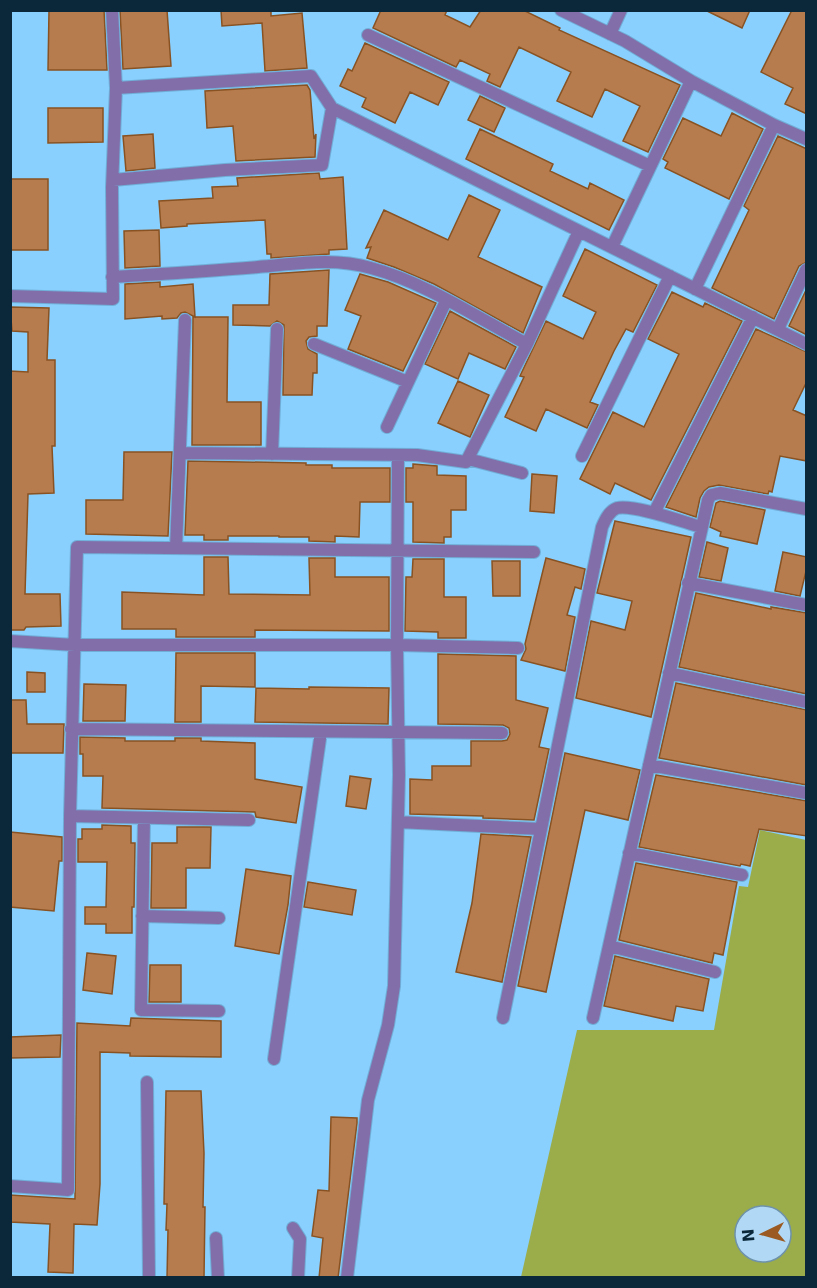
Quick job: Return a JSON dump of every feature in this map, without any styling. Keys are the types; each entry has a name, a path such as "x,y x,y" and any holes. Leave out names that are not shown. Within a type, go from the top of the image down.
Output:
{"street":[{"path":"10,296 113,299 116,88 112,10"},
{"path":"561,10 610,34 774,125 807,139"},
{"path":"610,34 621,10"},
{"path":"368,36 650,166"},
{"path":"116,88 311,76 332,108 807,344"},
{"path":"612,247 691,81"},
{"path":"113,180 225,170 322,165 332,108"},
{"path":"695,289 774,125"},
{"path":"180,453 417,455 466,462 526,344 579,231"},
{"path":"112,277 259,267 308,261 342,262 369,267 404,278 526,344"},
{"path":"778,329 807,270"},
{"path":"582,456 670,276"},
{"path":"387,427 446,301"},
{"path":"654,513 753,317"},
{"path":"176,548 185,320"},
{"path":"272,454 277,329"},
{"path":"314,344 408,382"},
{"path":"347,1278 369,1100 394,986 398,822 398,455"},
{"path":"468,459 522,473"},
{"path":"593,1018 708,500 711,495 720,493 807,509"},
{"path":"502,1018 602,526 608,514 617,508 646,510 701,527"},
{"path":"10,1185 68,1190 69,816 77,547 534,552"},
{"path":"688,583 807,605"},
{"path":"10,641 75,645 397,645 518,648"},
{"path":"669,673 807,702"},
{"path":"71,729 502,733"},
{"path":"274,1059 321,732"},
{"path":"649,765 807,793"},
{"path":"69,816 249,819"},
{"path":"144,818 141,1010 219,1011"},
{"path":"398,822 541,829"},
{"path":"629,853 742,875"},
{"path":"142,916 219,918"},
{"path":"609,946 715,972"},
{"path":"147,1082 149,1278"},
{"path":"293,1228 300,1239 298,1278"},
{"path":"216,1238 218,1278"}],"green space":[{"path":"760,830 806,840 806,1277 521,1277 577,1030 714,1030 739,886 748,887"}],"building":[{"path":"49,10 104,10 107,70 48,70"},
{"path":"120,10 167,10 171,66 123,69"},
{"path":"221,10 271,10 271,16 302,13 307,68 265,71 262,23 222,26"},
{"path":"381,10 447,10 445,15 470,27 481,10 523,10 560,28 559,30 680,85 648,152 623,141 640,106 605,89 592,117 557,101 571,72 519,47 500,87 487,81 490,74 460,60 456,67 373,28"},
{"path":"705,10 750,10 742,28"},
{"path":"792,10 807,10 807,114 785,104 793,88 761,72"},
{"path":"365,43 449,82 438,105 410,92 395,123 362,107 366,98 340,86 348,69 352,71"},
{"path":"307,85 310,90 314,139 316,134 315,157 236,161 233,126 207,128 205,91"},
{"path":"480,96 505,108 494,132 468,120"},
{"path":"48,108 103,108 103,142 48,143"},
{"path":"732,113 763,129 729,199 665,168 668,162 663,159 683,118 721,136"},
{"path":"480,129 553,164 550,171 588,189 590,183 624,200 609,230 466,159"},
{"path":"153,134 155,168 126,171 123,136"},
{"path":"778,136 807,149 807,262 799,266 774,319 712,288 749,210 744,206"},
{"path":"319,173 320,179 343,177 347,249 329,250 329,254 271,258 271,254 267,254 265,220 187,224 187,226 161,228 159,201 213,198 212,187 238,186 237,178"},
{"path":"10,179 48,179 48,250 10,250"},
{"path":"469,195 500,210 478,257 542,287 523,333 434,284 367,258 371,247 366,248 384,210 448,240"},
{"path":"159,230 160,266 125,268 124,231"},
{"path":"585,249 657,285 633,332 626,329 614,351 590,402 598,405 587,428 546,409 536,431 505,417 524,377 520,376 546,321 583,339 596,312 563,296"},
{"path":"329,270 327,326 317,326 317,336 309,337 306,341 308,349 317,354 317,373 313,373 312,395 283,395 284,325 277,321 270,326 233,325 233,305 269,305 270,274"},
{"path":"360,274 388,282 436,303 403,371 348,349 361,316 345,310"},
{"path":"160,282 160,287 193,284 195,317 185,312 177,318 162,319 162,316 125,319 125,284"},
{"path":"807,288 807,335 789,326"},
{"path":"672,292 703,307 705,303 742,321 651,500 615,483 610,494 580,479 613,412 644,427 679,354 648,339"},
{"path":"10,307 49,308 47,360 55,360 55,446 52,446 54,493 28,494 25,594 60,594 61,626 26,627 24,630 10,630 10,371 28,372 28,332 12,331"},
{"path":"450,311 516,347 505,369 469,353 458,379 425,364"},
{"path":"193,317 228,317 227,402 261,402 261,445 192,445"},
{"path":"756,329 807,352 807,381 793,410 807,416 807,461 780,456 772,492 769,491 768,494 719,485 709,487 704,491 696,517 666,507"},
{"path":"458,381 489,395 470,437 438,423"},
{"path":"124,452 172,452 168,536 86,534 86,500 123,500"},
{"path":"188,461 306,463 306,465 332,465 332,468 390,468 390,502 360,502 359,537 335,536 335,542 309,541 309,537 279,536 228,536 228,540 204,540 204,535 185,535"},
{"path":"413,464 437,466 437,475 466,476 466,510 451,510 451,537 444,537 444,543 413,542 413,502 406,502 406,468 413,468"},
{"path":"532,474 557,476 554,513 530,511"},
{"path":"720,501 765,510 757,544 720,536 721,532 710,527 716,503"},
{"path":"615,521 691,537 651,717 576,698 591,621 625,630 632,601 597,593"},
{"path":"707,542 728,548 721,581 699,577"},
{"path":"783,552 807,557 800,596 775,591"},
{"path":"204,557 228,557 229,594 310,595 309,558 335,558 335,577 389,577 389,631 255,630 255,637 176,637 176,629 122,629 122,592 204,595"},
{"path":"546,558 585,569 581,589 575,587 567,615 575,617 565,671 521,660 526,649 525,644"},
{"path":"413,559 444,559 444,597 466,597 466,638 438,638 438,632 405,631 406,577 412,577"},
{"path":"492,561 520,561 520,596 493,596"},
{"path":"696,593 771,609 771,607 807,613 807,694 679,667"},
{"path":"176,653 255,653 255,687 201,686 201,722 175,722"},
{"path":"438,654 516,656 516,700 548,708 539,747 549,749 534,820 410,814 410,779 432,780 432,766 471,766 471,741 502,741 507,740 510,734 509,728 503,725 438,724"},
{"path":"27,672 45,673 45,692 27,692"},
{"path":"676,683 807,710 807,785 659,758"},
{"path":"84,684 126,685 125,721 83,721"},
{"path":"309,687 389,688 388,724 255,722 256,688 309,689"},
{"path":"10,700 26,700 27,724 64,724 63,753 10,753"},
{"path":"80,737 125,738 125,741 175,741 175,738 201,738 201,741 255,743 255,779 302,787 296,823 256,817 255,812 102,808 103,776 83,776"},
{"path":"565,753 640,770 628,820 585,810 546,992 518,986"},
{"path":"656,775 807,801 807,836 759,829 750,866 639,847"},
{"path":"350,776 371,779 366,809 346,806"},
{"path":"102,825 131,826 131,843 135,843 132,933 106,933 106,924 85,924 85,907 106,907 107,862 78,862 78,839 82,839 82,829 102,829"},
{"path":"177,827 211,827 210,868 186,868 186,908 151,908 152,843 177,843"},
{"path":"10,832 62,837 62,861 59,861 54,911 10,907"},
{"path":"481,834 531,837 502,982 456,972 472,903"},
{"path":"636,863 737,882 723,955 714,953 712,963 619,940"},
{"path":"246,869 291,876 279,954 235,946"},
{"path":"308,882 356,890 352,915 304,907"},
{"path":"87,953 116,956 112,994 83,990"},
{"path":"615,956 709,979 703,1011 676,1006 673,1021 604,1006"},
{"path":"150,965 181,965 181,1002 149,1002"},
{"path":"131,1018 221,1021 221,1057 130,1056 130,1053 100,1052 100,1184 97,1225 74,1224 73,1273 48,1272 50,1224 10,1222 10,1195 75,1199 77,1023 130,1026"},
{"path":"61,1035 60,1057 10,1058 10,1037"},
{"path":"166,1091 201,1091 204,1153 203,1207 205,1207 204,1278 167,1278 167,1204 164,1204"},
{"path":"331,1117 357,1118 357,1123 338,1278 319,1278 323,1238 312,1236 318,1190 329,1191"}]}
